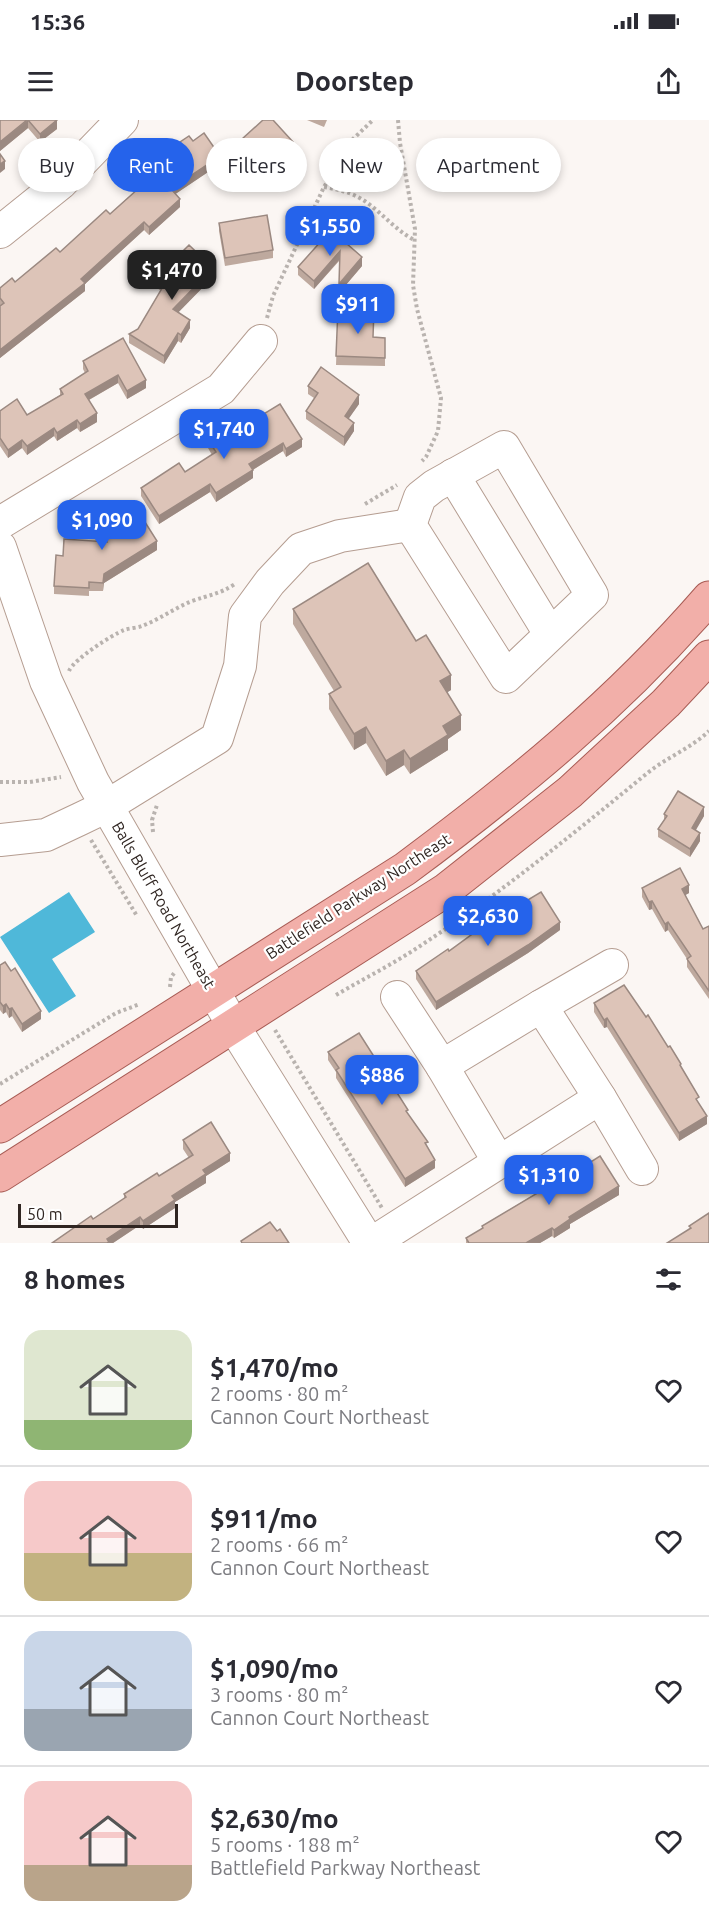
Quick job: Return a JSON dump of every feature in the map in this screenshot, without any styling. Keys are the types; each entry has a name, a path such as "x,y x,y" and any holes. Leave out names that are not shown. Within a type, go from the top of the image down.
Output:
{"main road":[{"name":"Battlefield Parkway Northeast","path":"0,1126 405,869 518,784 633,681 709,598"},
{"path":"0,1175 446,890 570,792 666,703 709,657"}],"street":[{"path":"0,232 61,183 122,120"},
{"path":"0,523 221,389 261,341"},
{"path":"504,447 592,595 506,677 410,525 420,497 453,475 504,447"},
{"path":"453,475 550,634"},
{"path":"0,840 46,834 107,806 217,738 240,666 245,616 270,582 301,549 340,536 410,525"},
{"name":"Balls Bluff Road Northeast","path":"0,547 46,681 93,782 212,991 378,1238"},
{"path":"442,1066 612,964"},
{"path":"397,997 442,1066 499,1162"},
{"path":"541,1006 642,1169"},
{"path":"378,1238 600,1098"}],"path":[{"path":"354,138 373,120"},
{"path":"261,341 273,296 322,192"},
{"path":"342,192 356,196 367,203 400,232 415,240"},
{"path":"0,782 30,783 61,777"},
{"path":"154,842 152,820 158,804"},
{"path":"274,1029 378,1238"}],"water":[{"path":"69,892 95,932 52,959 76,996 49,1013 0,937"}],"building":[{"path":"0,120 27,120 0,142"},
{"path":"28,120 57,120 40,134"},
{"path":"263,120 273,120 289,138 243,138"},
{"path":"204,133 207,138 206,165 194,174 194,140"},
{"path":"0,154 5,161 0,164"},
{"path":"135,192 174,192 180,199 149,227 144,222 81,279 85,283 0,350 0,306 4,303 0,298 0,288 12,278 15,282 56,248 60,252 106,210 110,214"},
{"path":"267,215 273,250 225,258 219,223"},
{"path":"331,230 362,257 339,284 340,251 314,281 298,267"},
{"path":"189,245 213,268 173,309 190,320 181,335 178,333 164,356 129,334 138,329 164,285 156,278"},
{"path":"338,308 374,309 373,337 385,338 385,358 336,356"},
{"path":"123,338 146,380 127,391 118,375 85,394 97,413 80,424 77,420 57,433 54,428 27,446 22,440 8,450 0,438 0,411 17,399 27,415 63,394 60,389 88,371 83,361"},
{"path":"321,367 359,395 345,416 354,423 344,437 306,411 318,393 308,386"},
{"path":"280,404 302,439 286,449 283,443 249,464 253,470 216,493 210,484 159,516 141,488 179,463 185,472 216,452 208,440 227,428 231,434"},
{"path":"113,511 120,522 138,511 157,541 104,574 103,583 89,582 89,588 54,586 56,555 63,556 64,539 107,542 95,522"},
{"path":"368,563 416,641 426,635 451,675 440,681 461,715 443,726 448,735 410,759 404,750 386,761 366,727 354,734 329,694 341,687 293,609"},
{"path":"678,791 704,807 692,828 700,833 690,849 658,829 667,816 664,814"},
{"path":"680,868 689,885 682,889 703,929 709,926 709,991 687,959 691,956 668,922 665,924 652,901 649,902 642,888"},
{"path":"541,892 560,922 528,945 436,1002 416,971"},
{"path":"5,962 11,971 15,968 41,1011 22,1024 12,1008 9,1009 6,1004 3,1006 0,1002 0,965"},
{"path":"624,985 646,1017 648,1015 668,1047 670,1046 699,1097 696,1099 707,1116 679,1133 607,1018 604,1020 594,1003"},
{"path":"359,1033 408,1110 406,1111 428,1142 425,1143 435,1160 405,1179 336,1070 339,1068 328,1052"},
{"path":"211,1122 230,1153 203,1170 206,1174 172,1196 175,1200 143,1221 140,1217 107,1239 109,1242 107,1243 52,1243 91,1216 93,1219 126,1197 124,1194 157,1173 159,1176 193,1155 183,1140"},
{"path":"600,1156 619,1186 569,1217 570,1219 554,1230 552,1228 526,1243 469,1243 466,1238 483,1228 482,1226 566,1176 565,1174 581,1164 583,1167"},
{"path":"709,1213 709,1243 667,1243 691,1228 689,1226"},
{"path":"270,1222 277,1231 280,1229 289,1243 242,1243 241,1241"}]}
